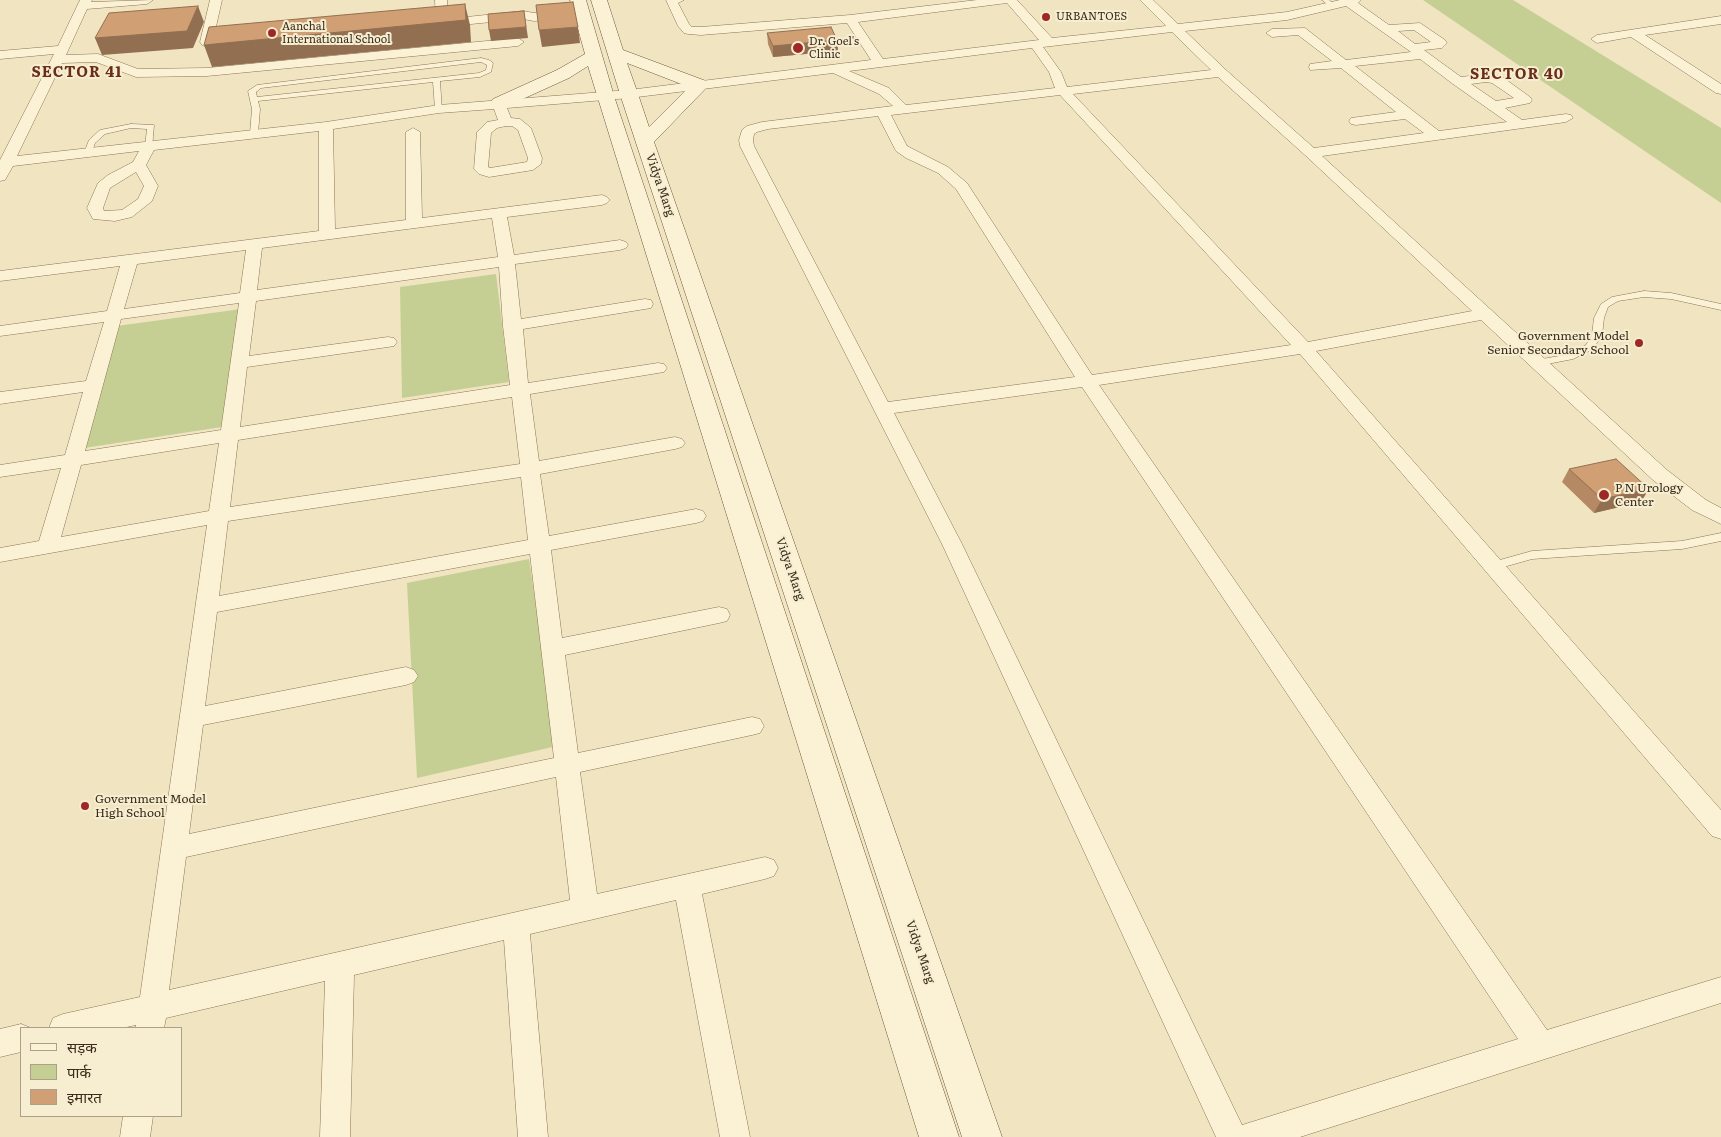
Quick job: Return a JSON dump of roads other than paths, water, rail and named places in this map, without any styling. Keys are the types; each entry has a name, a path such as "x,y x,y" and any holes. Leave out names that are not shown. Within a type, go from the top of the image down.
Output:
{"main road":[{"name":"Vidya Marg","path":"599,0 605,55 939,1137"},
{"name":"Vidya Marg","path":"580,7 605,55"},
{"path":"499,103 605,55 700,85 645,141"},
{"name":"Vidya Marg","path":"617,95 645,141 982,1137"}],"street":[{"path":"3,169 85,3 147,0"},
{"path":"216,0 206,42 213,45 237,44"},
{"path":"441,0 442,23"},
{"path":"520,0 523,15"},
{"path":"673,0 684,26 694,31 850,19 1006,0"},
{"path":"1011,0 1041,43 1062,90 1304,348 1721,828"},
{"path":"1146,0 1221,72 1660,475 1699,505 1721,517"},
{"path":"3,169 88,153 326,126 439,110 499,103 617,95 879,62 1287,16 1329,3 1352,1 1386,29 1520,126"},
{"path":"423,25 523,15 534,17 580,7"},
{"path":"850,19 879,62"},
{"path":"1597,38 1719,21"},
{"path":"1315,67 1417,52 1440,43 1416,26 1386,29"},
{"path":"1272,33 1301,31 1436,136"},
{"path":"1634,34 1721,90"},
{"path":"0,55 61,54 98,58 136,73 207,72 518,42"},
{"path":"835,69 884,91 898,103 892,110"},
{"path":"1221,72 767,125 752,129 748,133 746,140 747,146 952,544 1232,1137"},
{"path":"1702,79 1721,76"},
{"path":"1458,81 1486,78 1496,79 1525,100 1493,106"},
{"path":"499,103 506,122"},
{"path":"892,110 901,148 911,155 943,170 962,186 1087,381 1540,1046"},
{"path":"1356,121 1408,114"},
{"path":"1311,153 1520,126 1566,118"},
{"path":"326,126 327,235"},
{"path":"413,132 414,224"},
{"path":"139,165 149,146"},
{"path":"0,276 602,200"},
{"path":"499,214 507,261 512,326 585,909"},
{"path":"151,1018 255,244"},
{"path":"0,331 620,245"},
{"path":"48,547 130,259"},
{"path":"512,326 646,304"},
{"path":"882,408 1087,381 1304,348 1484,314"},
{"path":"239,363 388,342"},
{"path":"0,471 658,368"},
{"path":"0,398 94,385"},
{"path":"0,555 218,516 530,469 675,443"},
{"path":"206,606 696,516"},
{"path":"551,649 719,615"},
{"path":"191,718 406,676"},
{"path":"174,848 566,767 752,726"},
{"path":"72,1027 151,1018 340,965 765,868"},
{"path":"687,886 735,1137"},
{"path":"516,924 533,1137"},
{"path":"335,1137 340,965"},
{"path":"1251,1137 1540,1046 1719,993"},
{"path":"0,1043 20,1038"},
{"path":"135,1137 138,1117"}],"lane":[{"path":"254,99 485,74 492,68 487,60 482,60 268,84 254,88 252,91 256,109 254,133"},
{"path":"436,80 439,110"},
{"path":"88,153 92,142 103,132 131,126 151,127 149,146"},
{"path":"1537,363 1573,356 1590,346 1597,335 1599,318 1604,306 1615,299 1644,294 1671,296 1721,307"},
{"path":"1493,566 1532,555 1682,545 1721,537"}],"place":[{"name":"URBANTOES","path":"1046,17"},
{"name":"Aanchal International School","path":"272,33"},
{"name":"Dr. Goel's Clinic","path":"798,48"},
{"name":"Government Model Senior Secondary School","path":"1639,343"},
{"name":"P N Urology Center","path":"1604,495"},
{"name":"Government Model High School","path":"85,806"}],"district":[{"name":"SECTOR 41","path":"77,73"},
{"name":"SECTOR 40","path":"1517,75"}]}
